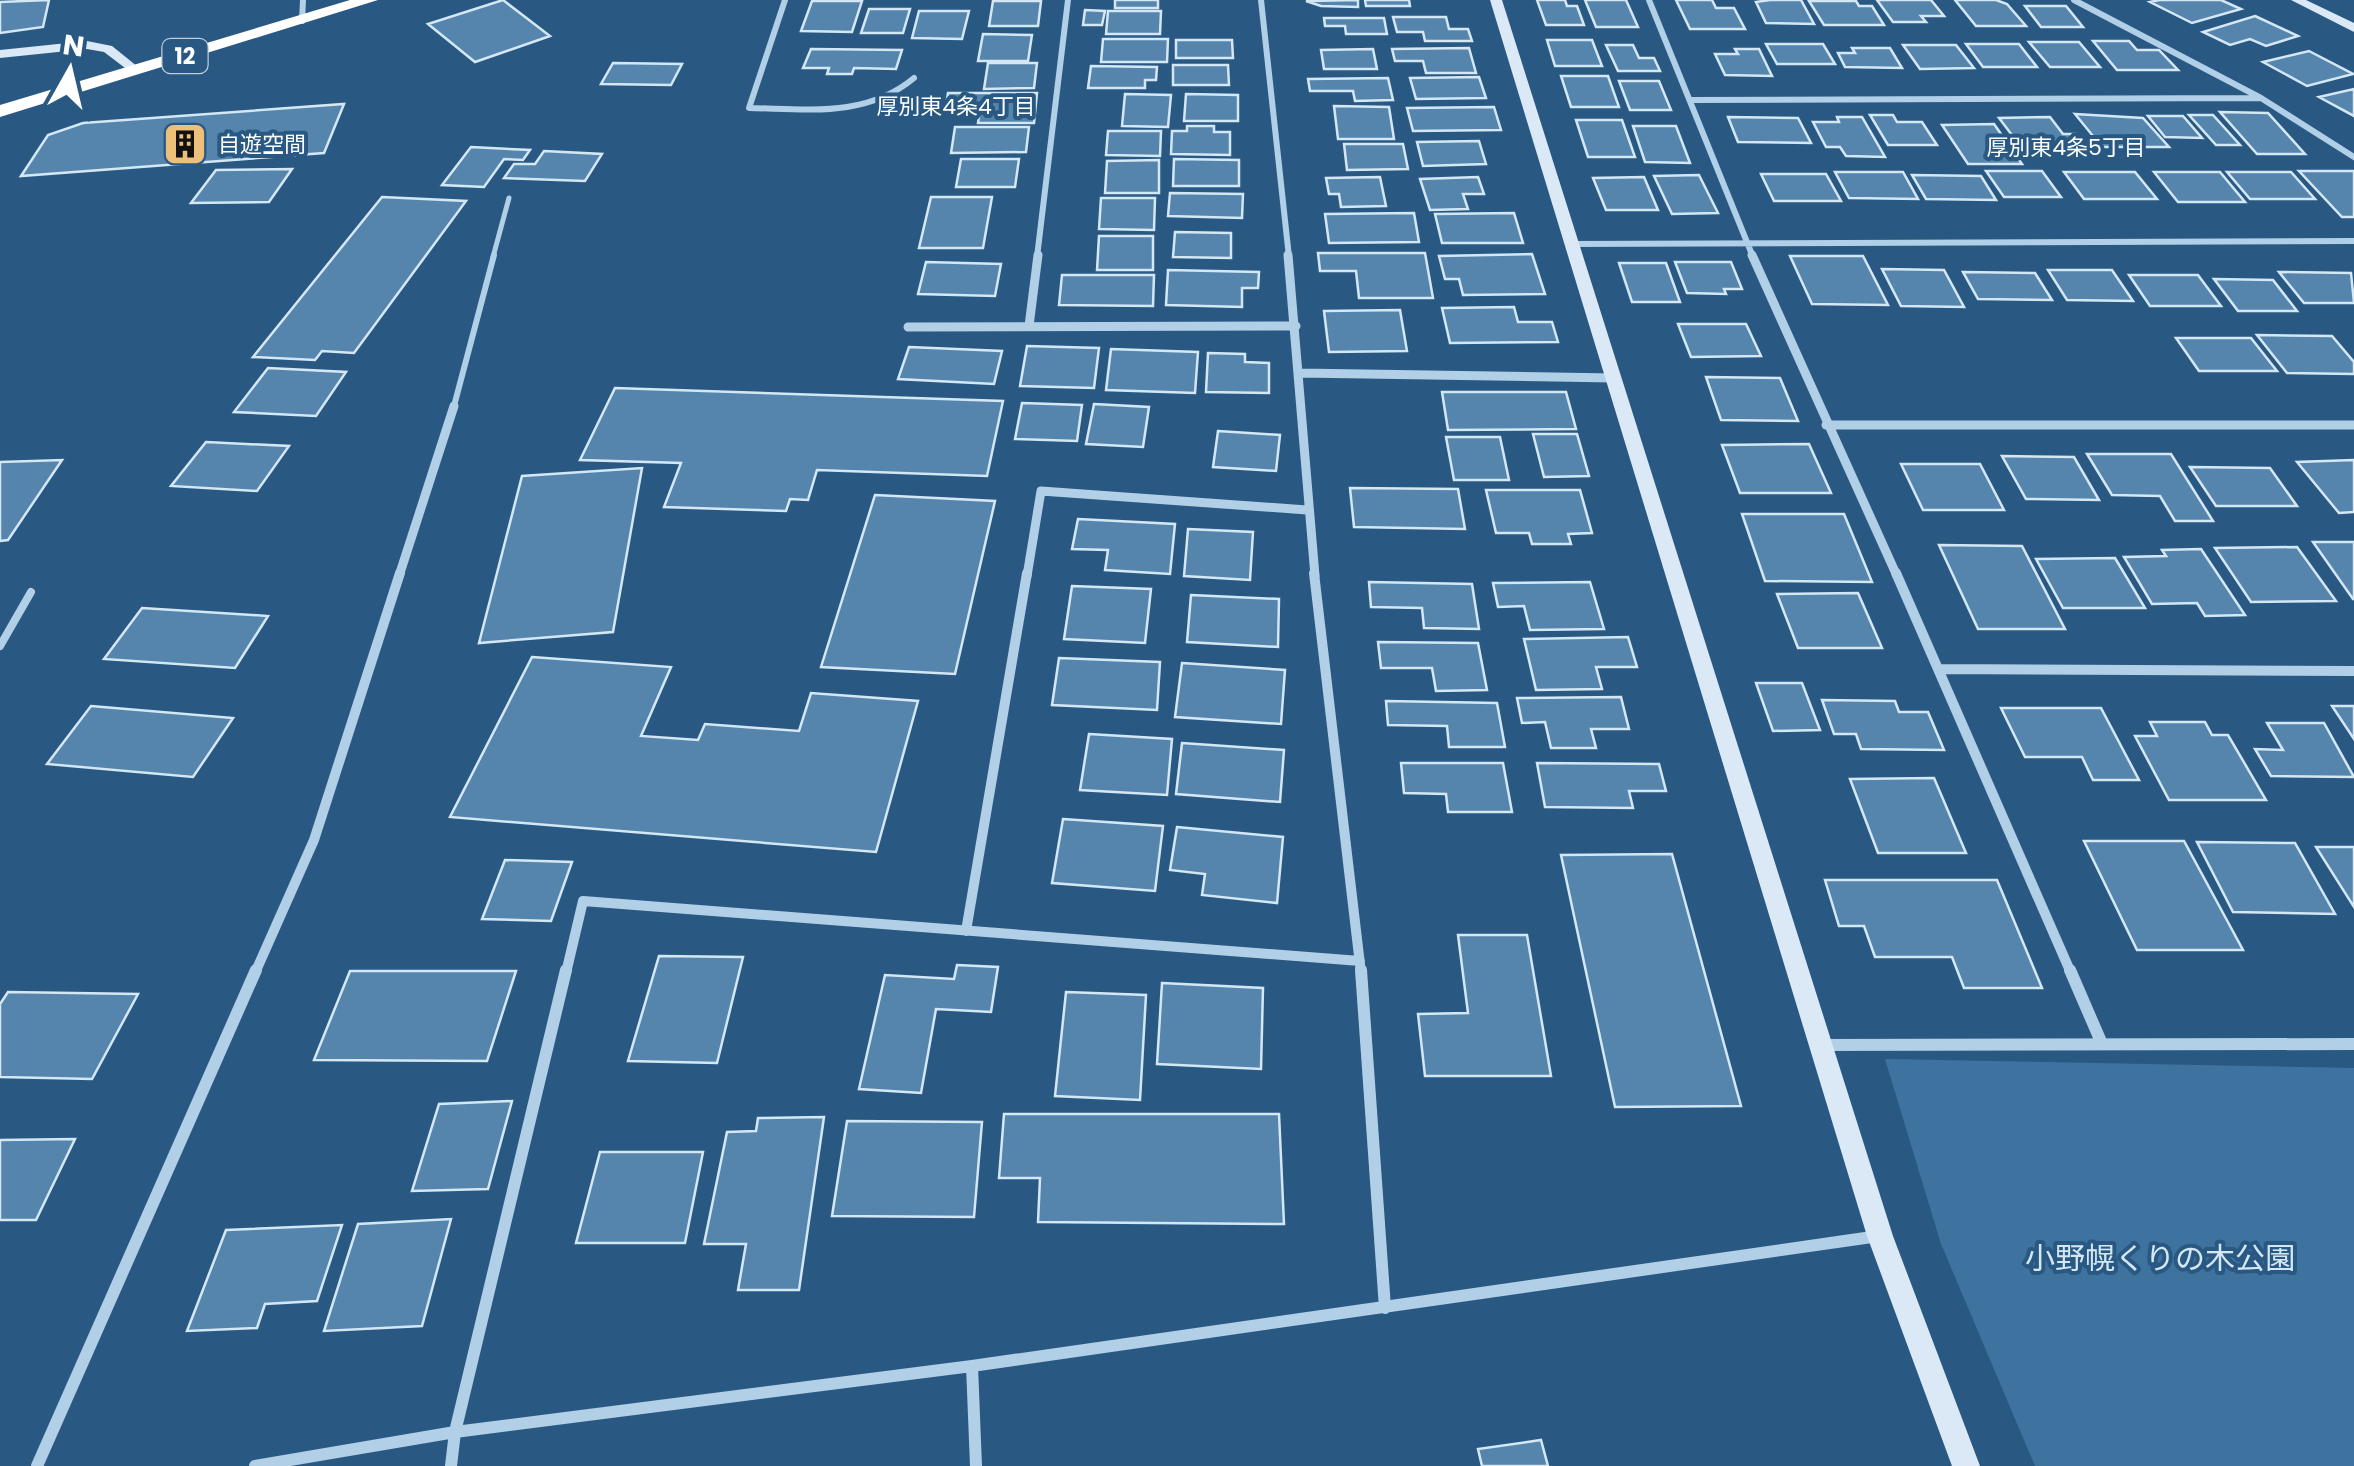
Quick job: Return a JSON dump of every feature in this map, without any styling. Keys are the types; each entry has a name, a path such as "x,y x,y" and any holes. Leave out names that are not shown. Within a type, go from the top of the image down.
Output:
{"highway":[{"name":"12","path":"0,112 369,0"}],"street":[{"path":"302,21 303,0"},
{"path":"784,0 749,108 852,108 901,92 914,78"},
{"path":"1029,326 1068,0"},
{"path":"1261,0 1296,326 1308,510 1360,962 1385,1308"},
{"path":"1496,0 1880,1236 1966,1466"},
{"path":"1649,0 1746,241 2102,1044"},
{"path":"2074,0 2261,98 2354,156"},
{"path":"2297,0 2354,28"},
{"path":"0,54 86,45 108,48 137,71"},
{"path":"1691,100 2261,98"},
{"path":"1571,244 2354,241"},
{"path":"908,327 1296,326"},
{"path":"1299,373 1614,378"},
{"path":"37,1466 314,840 454,406"},
{"path":"1826,425 2354,425"},
{"path":"966,932 1041,490 1308,510"},
{"path":"1939,669 2354,670"},
{"path":"451,1466 583,901 1360,962"},
{"path":"1820,1044 2354,1044"},
{"path":"255,1466 456,1432 972,1366 1880,1236"},
{"path":"972,1366 976,1466"}],"lane":[{"path":"454,406 510,198"},
{"path":"0,646 31,592"}],"green space":[{"name":"小野幌くりの木公園","path":"1885,1059 2354,1068 2354,1466 2035,1466 1941,1244"}],"building":[{"path":"49,0 43,27 0,33 0,2"},
{"path":"503,0 550,36 475,62 428,24"},
{"path":"1115,0 1158,0 1158,8 1115,8"},
{"path":"1358,0 1358,7 1321,6 1306,1"},
{"path":"1365,0 1409,0 1410,6 1366,6"},
{"path":"1537,0 1565,0 1567,6 1577,6 1584,25 1546,25"},
{"path":"1585,0 1626,0 1638,27 1596,27"},
{"path":"1676,0 1712,0 1716,8 1734,8 1745,29 1690,29"},
{"path":"1801,0 1814,24 1766,23 1756,2"},
{"path":"1877,0 1931,0 1944,16 1921,16 1926,22 1893,22"},
{"path":"1955,0 1996,0 2007,4 2026,26 1976,26"},
{"path":"2221,0 2241,9 2192,23 2150,2"},
{"path":"812,1 862,1 852,32 801,31"},
{"path":"993,1 1041,1 1038,26 989,26"},
{"path":"1809,1 1856,1 1859,6 1872,6 1884,25 1824,25"},
{"path":"2025,6 2066,6 2083,27 2041,27"},
{"path":"869,9 910,9 903,33 861,33"},
{"path":"1085,10 1105,11 1102,25 1083,25"},
{"path":"919,11 969,11 962,39 912,38"},
{"path":"1108,11 1161,11 1160,34 1106,34"},
{"path":"2255,16 2298,36 2266,46 2250,39 2230,45 2203,32"},
{"path":"1393,17 1446,17 1449,29 1468,29 1472,41 1425,41 1423,32 1397,32"},
{"path":"1324,18 1384,18 1387,34 1346,34 1345,26 1325,26"},
{"path":"983,34 1032,35 1028,61 978,61"},
{"path":"1103,39 1168,39 1167,62 1101,62"},
{"path":"1176,40 1232,40 1233,58 1176,58"},
{"path":"1547,40 1592,40 1602,66 1555,66"},
{"path":"2093,41 2129,41 2137,50 2159,50 2178,70 2117,70"},
{"path":"2029,42 2079,42 2100,67 2050,67"},
{"path":"1766,44 1823,44 1835,64 1777,64"},
{"path":"1966,44 2019,44 2037,67 1983,67"},
{"path":"1606,45 1633,45 1639,58 1654,58 1660,71 1618,71"},
{"path":"1903,45 1956,45 1974,68 1920,69"},
{"path":"1469,48 1476,73 1426,73 1423,61 1395,61 1392,49"},
{"path":"1852,48 1890,48 1902,68 1845,67 1838,53 1855,53"},
{"path":"811,49 902,50 896,69 854,68 852,74 827,74 829,68 803,68"},
{"path":"1373,49 1377,69 1324,69 1321,50"},
{"path":"1735,49 1759,49 1772,76 1725,75 1715,54 1738,54"},
{"path":"2309,51 2353,74 2307,86 2263,62"},
{"path":"613,63 682,64 671,85 601,84"},
{"path":"988,63 1037,63 1034,88 984,89"},
{"path":"1173,65 1228,65 1229,85 1173,85"},
{"path":"1091,66 1157,67 1156,80 1145,80 1145,88 1088,88"},
{"path":"1561,76 1608,76 1619,107 1571,107"},
{"path":"1479,77 1486,98 1416,99 1410,78"},
{"path":"1388,78 1393,100 1355,101 1353,91 1310,91 1308,79"},
{"path":"1619,81 1659,81 1671,110 1630,110"},
{"path":"2354,89 2354,116 2319,97"},
{"path":"948,93 1037,93 1034,123 978,123 979,116 964,116 966,105 946,105"},
{"path":"1125,94 1171,95 1168,127 1122,126"},
{"path":"1186,94 1238,95 1238,121 1184,121"},
{"name":"自遊空間","path":"344,104 324,153 21,176 48,135 83,123"},
{"path":"1334,106 1389,107 1394,139 1338,139"},
{"path":"1494,107 1501,130 1413,131 1407,108"},
{"path":"2220,112 2268,113 2305,154 2257,154"},
{"path":"2075,114 2143,118 2169,147 2102,147"},
{"path":"1870,115 1893,115 1897,122 1922,122 1937,145 1888,145"},
{"path":"2189,115 2213,115 2240,145 2216,145"},
{"path":"2148,116 2183,116 2202,138 2165,137"},
{"path":"1728,117 1798,118 1811,143 1738,142"},
{"path":"1837,117 1862,117 1885,157 1846,156 1840,147 1826,147 1813,122 1839,122"},
{"path":"2050,117 2063,134 2076,134 2086,147 2021,147 1999,118"},
{"path":"1576,120 1622,120 1635,157 1588,157"},
{"path":"1994,124 2022,164 1968,164 1942,125"},
{"path":"1187,126 1214,126 1214,132 1230,132 1230,155 1171,154 1172,131 1187,131"},
{"path":"1633,126 1676,126 1690,163 1645,162"},
{"path":"955,127 1029,127 1026,152 951,153"},
{"path":"1108,131 1161,131 1160,156 1106,155"},
{"path":"1479,141 1486,164 1423,166 1417,142"},
{"path":"1344,144 1403,144 1408,169 1347,170"},
{"path":"471,147 530,150 523,160 504,159 484,187 442,185"},
{"path":"544,151 602,154 585,181 504,178 514,164 535,164"},
{"path":"961,159 1019,159 1015,187 956,187"},
{"path":"1174,159 1239,160 1239,186 1173,186"},
{"path":"1159,160 1159,193 1105,193 1107,161"},
{"path":"292,169 269,202 191,203 216,170"},
{"path":"1986,171 2042,171 2061,197 2004,197"},
{"path":"2299,171 2354,171 2354,217 2342,217"},
{"path":"1835,172 1903,172 1918,199 1849,198"},
{"path":"2064,172 2135,172 2157,199 2084,199"},
{"path":"2154,172 2220,172 2245,202 2178,202"},
{"path":"2227,172 2291,172 2315,199 2250,199"},
{"path":"1761,174 1826,174 1841,201 1774,201"},
{"path":"1699,175 1718,213 1672,214 1654,176"},
{"path":"1912,175 1981,176 1996,200 1926,199"},
{"path":"1380,177 1386,206 1341,207 1339,194 1329,194 1326,178"},
{"path":"1478,177 1484,194 1463,194 1468,209 1430,210 1420,179"},
{"path":"1644,177 1658,210 1606,210 1593,178"},
{"path":"1170,193 1243,194 1242,218 1168,216"},
{"path":"382,197 466,201 354,353 322,351 315,360 253,357"},
{"path":"931,197 992,197 983,248 919,248"},
{"path":"1101,198 1155,198 1154,230 1099,229"},
{"path":"1414,213 1419,242 1329,243 1325,214"},
{"path":"1514,213 1523,243 1442,243 1435,214"},
{"path":"1175,232 1231,233 1231,258 1173,257"},
{"path":"1099,236 1153,236 1153,270 1097,270"},
{"path":"1318,253 1425,253 1433,298 1359,298 1356,271 1320,271"},
{"path":"1532,254 1545,294 1463,295 1459,279 1445,279 1439,256"},
{"path":"1790,256 1863,256 1888,305 1812,304"},
{"path":"926,262 1001,264 995,296 918,294"},
{"path":"1675,262 1731,262 1742,289 1724,289 1726,294 1687,293"},
{"path":"1619,263 1666,263 1680,302 1632,302"},
{"path":"1882,269 1944,270 1964,307 1901,306"},
{"path":"1168,270 1259,272 1258,288 1242,288 1242,307 1166,305"},
{"path":"2048,270 2112,270 2133,301 2067,300"},
{"path":"1963,272 2035,273 2052,300 1978,299"},
{"path":"2279,272 2351,273 2354,303 2304,303"},
{"path":"1062,275 1154,275 1153,306 1059,305"},
{"path":"2129,275 2198,275 2221,306 2150,306"},
{"path":"2214,279 2273,280 2297,311 2238,311"},
{"path":"1514,307 1518,322 1552,322 1558,342 1450,343 1442,308"},
{"path":"1400,310 1407,351 1329,352 1324,311"},
{"path":"1678,324 1746,324 1761,356 1691,357"},
{"path":"2257,335 2332,336 2354,362 2354,374 2287,373"},
{"path":"2176,338 2251,338 2277,371 2199,371"},
{"path":"1027,346 1099,348 1094,388 1020,386"},
{"path":"909,347 1002,351 994,384 898,379"},
{"path":"1111,349 1198,352 1195,393 1106,390"},
{"path":"1208,353 1245,354 1245,362 1269,363 1269,393 1206,392"},
{"path":"268,368 346,372 316,416 234,412"},
{"path":"1706,377 1780,378 1798,421 1721,420"},
{"path":"615,388 1003,401 987,476 817,470 808,500 790,499 786,511 664,507 681,463 580,460"},
{"path":"1442,392 1566,392 1576,429 1448,430"},
{"path":"1022,403 1082,405 1077,441 1015,439"},
{"path":"1094,404 1149,407 1143,447 1086,444"},
{"path":"1218,431 1280,435 1276,471 1213,467"},
{"path":"1533,434 1577,434 1589,476 1544,477"},
{"path":"1446,437 1500,437 1509,480 1454,480"},
{"path":"206,442 289,446 257,491 171,486"},
{"path":"1809,444 1831,493 1740,493 1722,445"},
{"path":"2087,454 2171,454 2213,521 2175,521 2160,496 2112,495"},
{"path":"2002,456 2074,457 2099,500 2026,499"},
{"path":"62,460 8,540 0,541 0,462"},
{"path":"2354,460 2354,512 2339,513 2297,462"},
{"path":"1901,464 1980,464 2004,510 1923,510"},
{"path":"2190,467 2270,468 2297,506 2216,506"},
{"path":"642,468 613,632 479,643 522,476"},
{"path":"1350,488 1458,489 1465,529 1354,527"},
{"path":"1486,490 1580,490 1592,533 1568,534 1571,544 1532,544 1529,533 1496,533"},
{"path":"875,495 995,501 955,674 821,667"},
{"path":"1742,514 1844,514 1872,582 1765,581"},
{"path":"1078,519 1175,524 1170,574 1105,570 1108,550 1072,549"},
{"path":"1188,529 1253,532 1250,580 1184,576"},
{"path":"2313,542 2354,542 2354,599 2353,599"},
{"path":"1939,545 2022,546 2065,629 1978,629"},
{"path":"2297,547 2336,601 2251,602 2215,548"},
{"path":"2201,549 2245,615 2205,616 2197,603 2152,604 2124,557 2166,556 2162,550"},
{"path":"2115,558 2145,608 2063,608 2036,559"},
{"path":"1369,582 1472,584 1479,629 1424,628 1422,608 1371,607"},
{"path":"1590,582 1604,629 1530,630 1524,606 1498,607 1493,583"},
{"path":"1072,586 1151,589 1145,643 1064,639"},
{"path":"1858,593 1882,648 1798,648 1777,594"},
{"path":"1191,595 1279,599 1278,647 1187,642"},
{"path":"142,608 268,616 235,668 104,659"},
{"path":"1628,637 1637,667 1596,667 1602,689 1536,690 1524,639"},
{"path":"1378,642 1478,643 1487,690 1436,691 1432,668 1381,668"},
{"path":"532,657 671,667 641,736 698,740 705,724 799,731 811,693 918,701 876,852 450,817"},
{"path":"1059,658 1160,662 1157,710 1052,705"},
{"path":"1182,663 1285,670 1281,724 1175,717"},
{"path":"1756,683 1802,683 1820,730 1773,731"},
{"path":"1621,697 1629,729 1591,729 1596,748 1551,748 1545,722 1522,723 1517,698"},
{"path":"1822,700 1895,701 1899,712 1928,712 1944,750 1861,749 1856,734 1834,734"},
{"path":"1386,701 1497,703 1505,747 1449,747 1447,726 1388,725"},
{"path":"91,706 233,718 193,777 47,764"},
{"path":"2332,706 2354,706 2354,739"},
{"path":"2001,708 2101,708 2139,780 2093,780 2082,757 2025,757"},
{"path":"2150,722 2205,722 2212,735 2228,735 2266,800 2169,800 2135,736 2157,736"},
{"path":"2267,723 2324,723 2354,777 2271,776 2255,749 2283,750"},
{"path":"1089,734 1172,739 1167,795 1080,790"},
{"path":"1182,743 1284,750 1280,802 1176,794"},
{"path":"1401,763 1503,763 1512,812 1448,812 1446,794 1404,793"},
{"path":"1537,763 1659,764 1666,791 1629,791 1633,808 1545,807"},
{"path":"1934,778 1966,853 1878,853 1850,779"},
{"path":"1063,819 1163,826 1155,891 1052,883"},
{"path":"1177,827 1283,837 1277,903 1202,895 1205,874 1170,870"},
{"path":"2084,841 2184,841 2243,950 2137,950"},
{"path":"2197,842 2295,843 2335,914 2233,912"},
{"path":"2316,847 2354,847 2354,907"},
{"path":"1672,854 1741,1106 1615,1107 1561,855"},
{"path":"505,860 572,862 551,921 482,919"},
{"path":"1825,880 1997,880 2042,988 1964,988 1952,957 1875,957 1864,926 1839,926"},
{"path":"1458,935 1527,935 1551,1076 1425,1076 1418,1014 1468,1013"},
{"path":"659,956 743,957 717,1063 628,1061"},
{"path":"957,965 998,967 991,1012 936,1009 921,1093 859,1089 885,975 954,979"},
{"path":"350,971 516,971 487,1061 314,1060"},
{"path":"1162,983 1263,988 1261,1069 1157,1064"},
{"path":"8,992 138,994 92,1079 0,1077 0,1004"},
{"path":"1066,992 1146,995 1140,1100 1055,1096"},
{"path":"512,1101 488,1189 412,1191 439,1104"},
{"path":"1004,1114 1279,1114 1284,1224 1038,1222 1040,1178 999,1178"},
{"path":"824,1117 799,1290 738,1290 746,1244 704,1244 727,1132 756,1131 758,1118"},
{"path":"847,1121 982,1122 974,1217 832,1216"},
{"path":"75,1139 36,1220 0,1220 0,1140"},
{"path":"600,1152 703,1152 685,1243 576,1243"},
{"path":"451,1219 422,1326 324,1331 358,1224"},
{"path":"342,1225 317,1301 265,1304 257,1328 187,1331 226,1230"},
{"path":"1541,1440 1548,1466 1482,1466 1478,1449"}],"place":[{"name":"自遊空間","path":"185,144"}],"district":[{"name":"厚別東4条4丁目","path":"956,106"},
{"name":"厚別東4条5丁目","path":"2066,147"}]}
